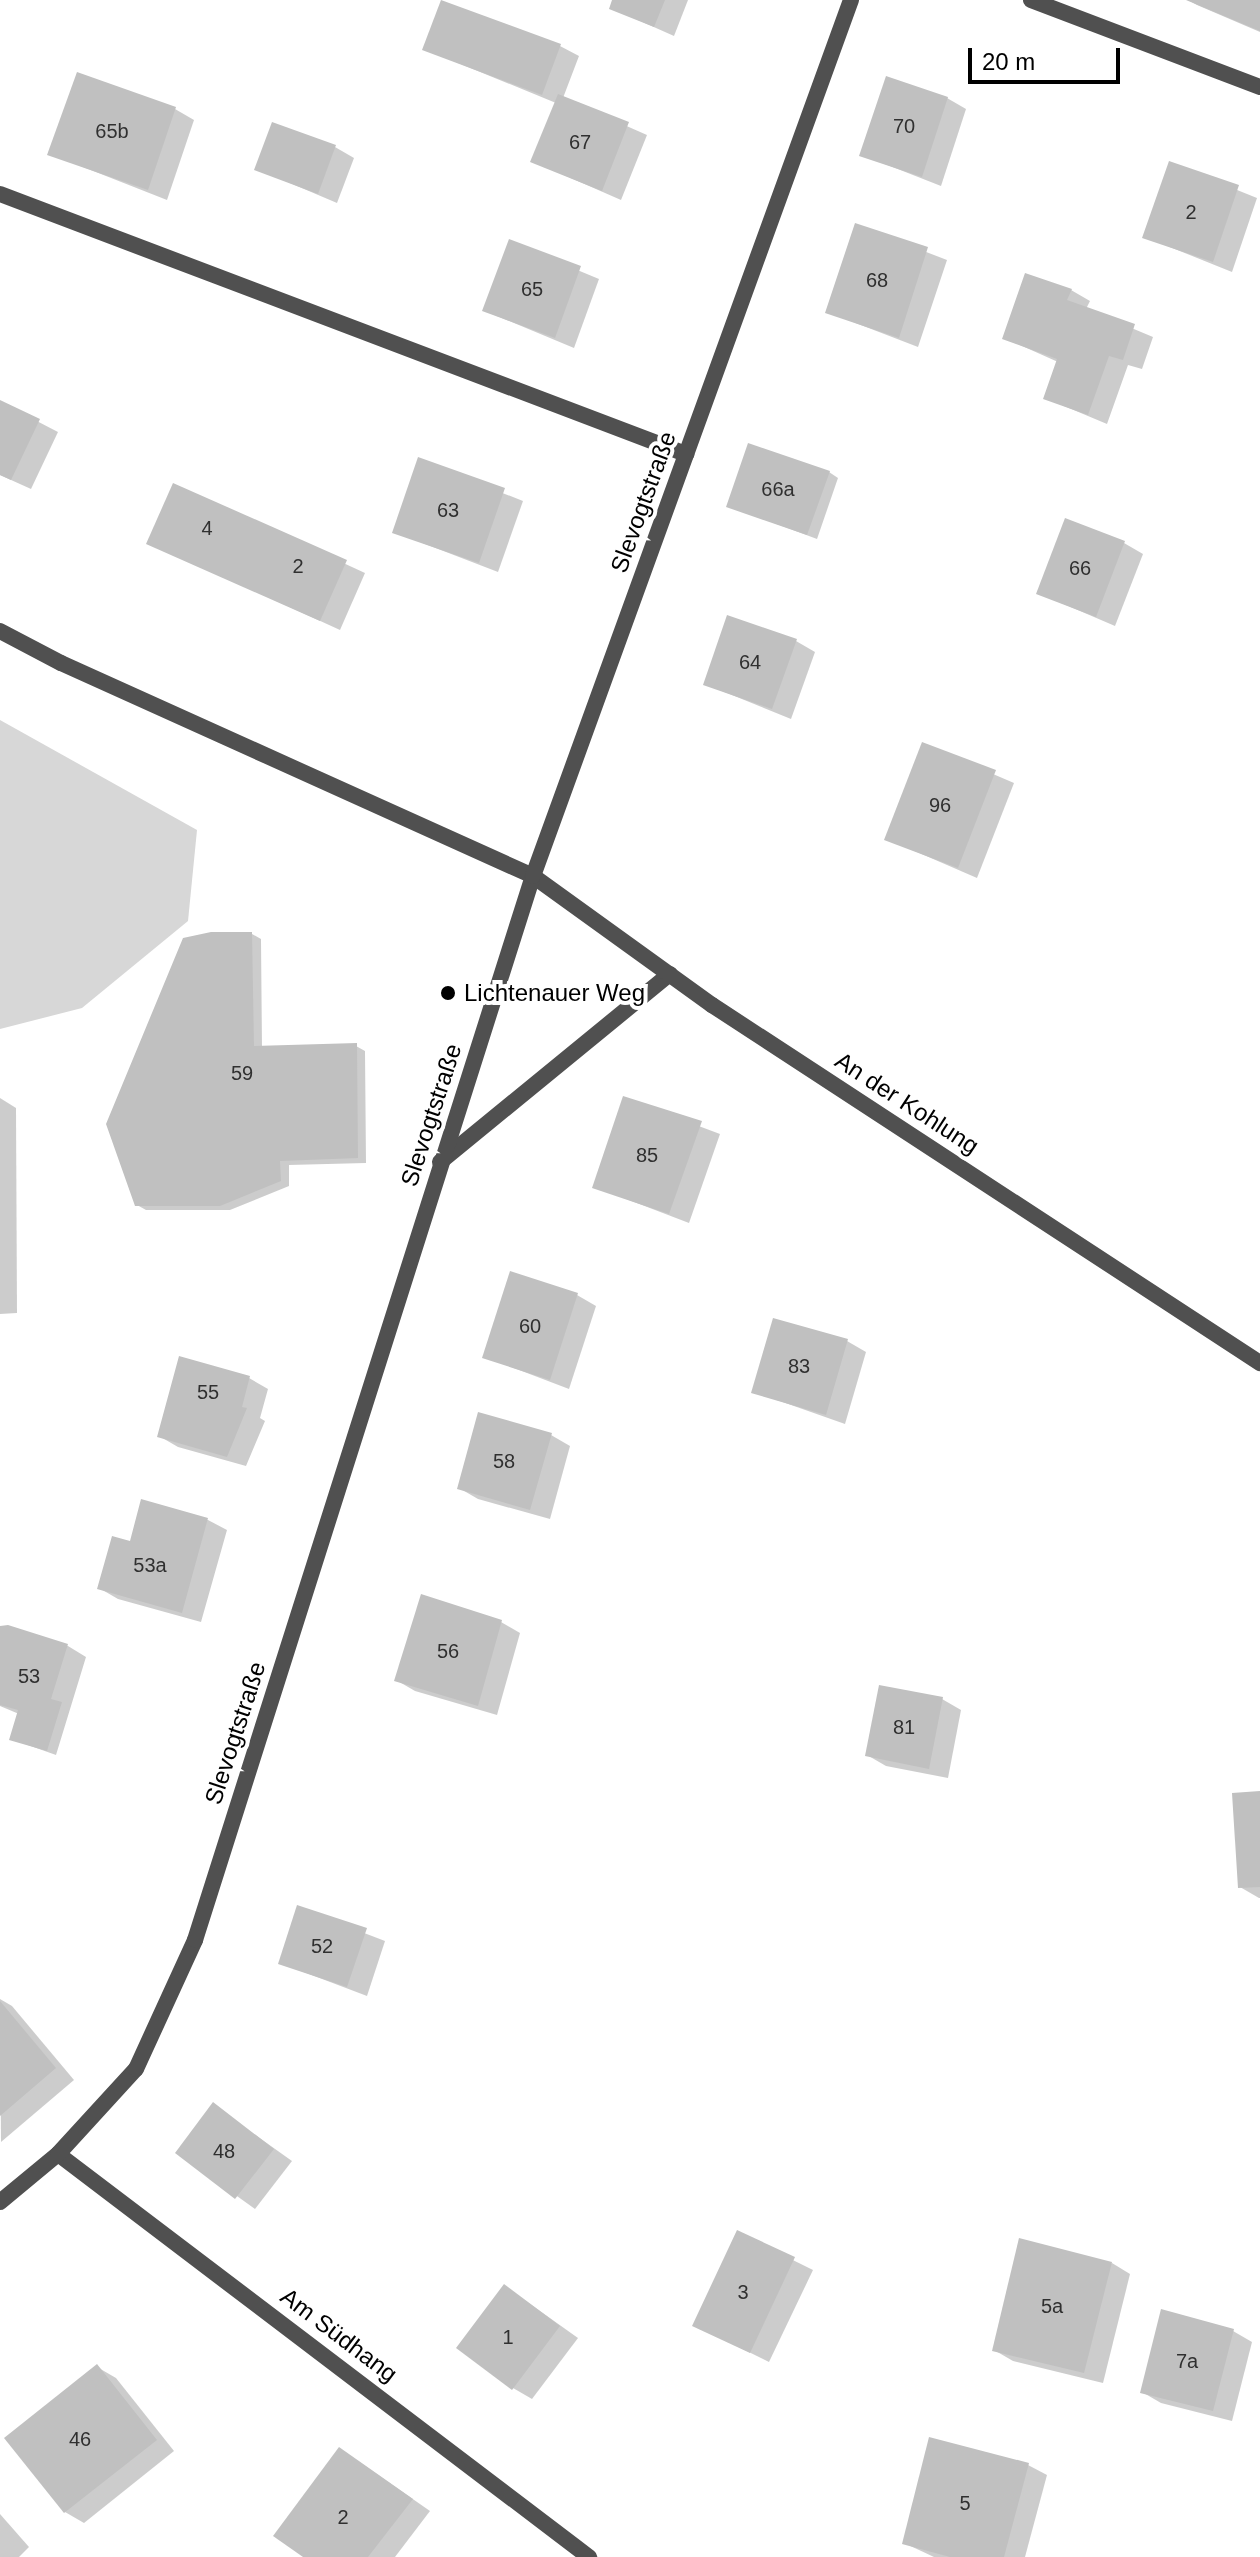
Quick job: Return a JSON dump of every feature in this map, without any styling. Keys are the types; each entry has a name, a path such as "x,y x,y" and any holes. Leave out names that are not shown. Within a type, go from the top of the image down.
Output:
{"street":[{"name":"Slevogtstraße","path":"0,2202 58,2154 136,2069 195,1940 533,876 851,0"},
{"path":"1031,0 1260,87"},
{"path":"0,194 686,454"},
{"path":"0,631 61,663 533,876"},
{"name":"An der Kohlung","path":"533,876 670,974 1260,1363"},
{"path":"440,1162 670,974"},
{"name":"Am Südhang","path":"58,2154 589,2557"}],"shaded area":[{"path":"0,720 197,830 188,921 82,1008 0,1029"}],"building":[{"path":"441,0 561,44 542,95 422,50"},
{"path":"612,0 665,0 654,27 609,9"},
{"path":"1186,0 1260,0 1260,31"},
{"path":"77,72 176,107 148,190 47,155"},
{"path":"886,76 948,97 922,177 859,156"},
{"path":"558,94 629,122 602,191 530,162"},
{"path":"272,122 336,145 318,194 254,170"},
{"path":"1169,161 1239,185 1213,262 1142,238"},
{"path":"855,223 928,247 899,338 825,313"},
{"path":"509,239 581,266 555,338 482,311"},
{"path":"1025,273 1072,289 1067,300 1135,324 1123,360 1109,356 1088,415 1043,399 1057,359 1002,339"},
{"path":"0,400 40,419 11,480 0,475"},
{"path":"748,443 830,471 807,535 726,507"},
{"path":"418,457 505,488 479,563 392,533"},
{"path":"173,483 347,560 320,621 146,544"},
{"path":"1065,518 1125,541 1096,617 1036,594"},
{"path":"727,615 797,639 772,709 703,685"},
{"path":"922,742 996,770 958,868 884,840"},
{"path":"211,932 252,932 254,1046 357,1043 358,1158 280,1161 281,1181 220,1206 135,1206 106,1124 183,938"},
{"path":"623,1096 702,1121 669,1214 592,1188"},
{"path":"510,1271 578,1293 550,1380 482,1358"},
{"path":"773,1318 848,1339 826,1415 751,1393"},
{"path":"179,1356 250,1376 242,1407 247,1408 227,1457 157,1437"},
{"path":"478,1412 552,1433 530,1510 457,1489"},
{"path":"141,1499 208,1518 182,1613 97,1589 112,1536 130,1541"},
{"path":"421,1594 502,1620 478,1706 394,1681"},
{"path":"8,1625 68,1644 51,1699 62,1702 47,1751 9,1740 18,1710 0,1705 0,1626"},
{"path":"879,1685 943,1697 929,1769 865,1756"},
{"path":"1260,1791 1260,1887 1238,1888 1232,1793"},
{"path":"297,1905 367,1928 347,1987 278,1964"},
{"path":"0,2001 56,2068 0,2116"},
{"path":"213,2102 274,2149 235,2199 175,2153"},
{"path":"737,2230 795,2257 750,2353 692,2326"},
{"path":"1019,2238 1112,2262 1084,2373 992,2351"},
{"path":"504,2284 560,2326 512,2390 456,2348"},
{"path":"1161,2309 1234,2329 1213,2411 1140,2393"},
{"path":"97,2364 157,2440 64,2513 4,2438"},
{"path":"929,2437 1029,2463 1004,2557 950,2557 902,2544"},
{"path":"339,2447 413,2499 368,2557 303,2557 273,2536"}],"place":[{"name":"Lichtenauer Weg","path":"448,993"}]}
